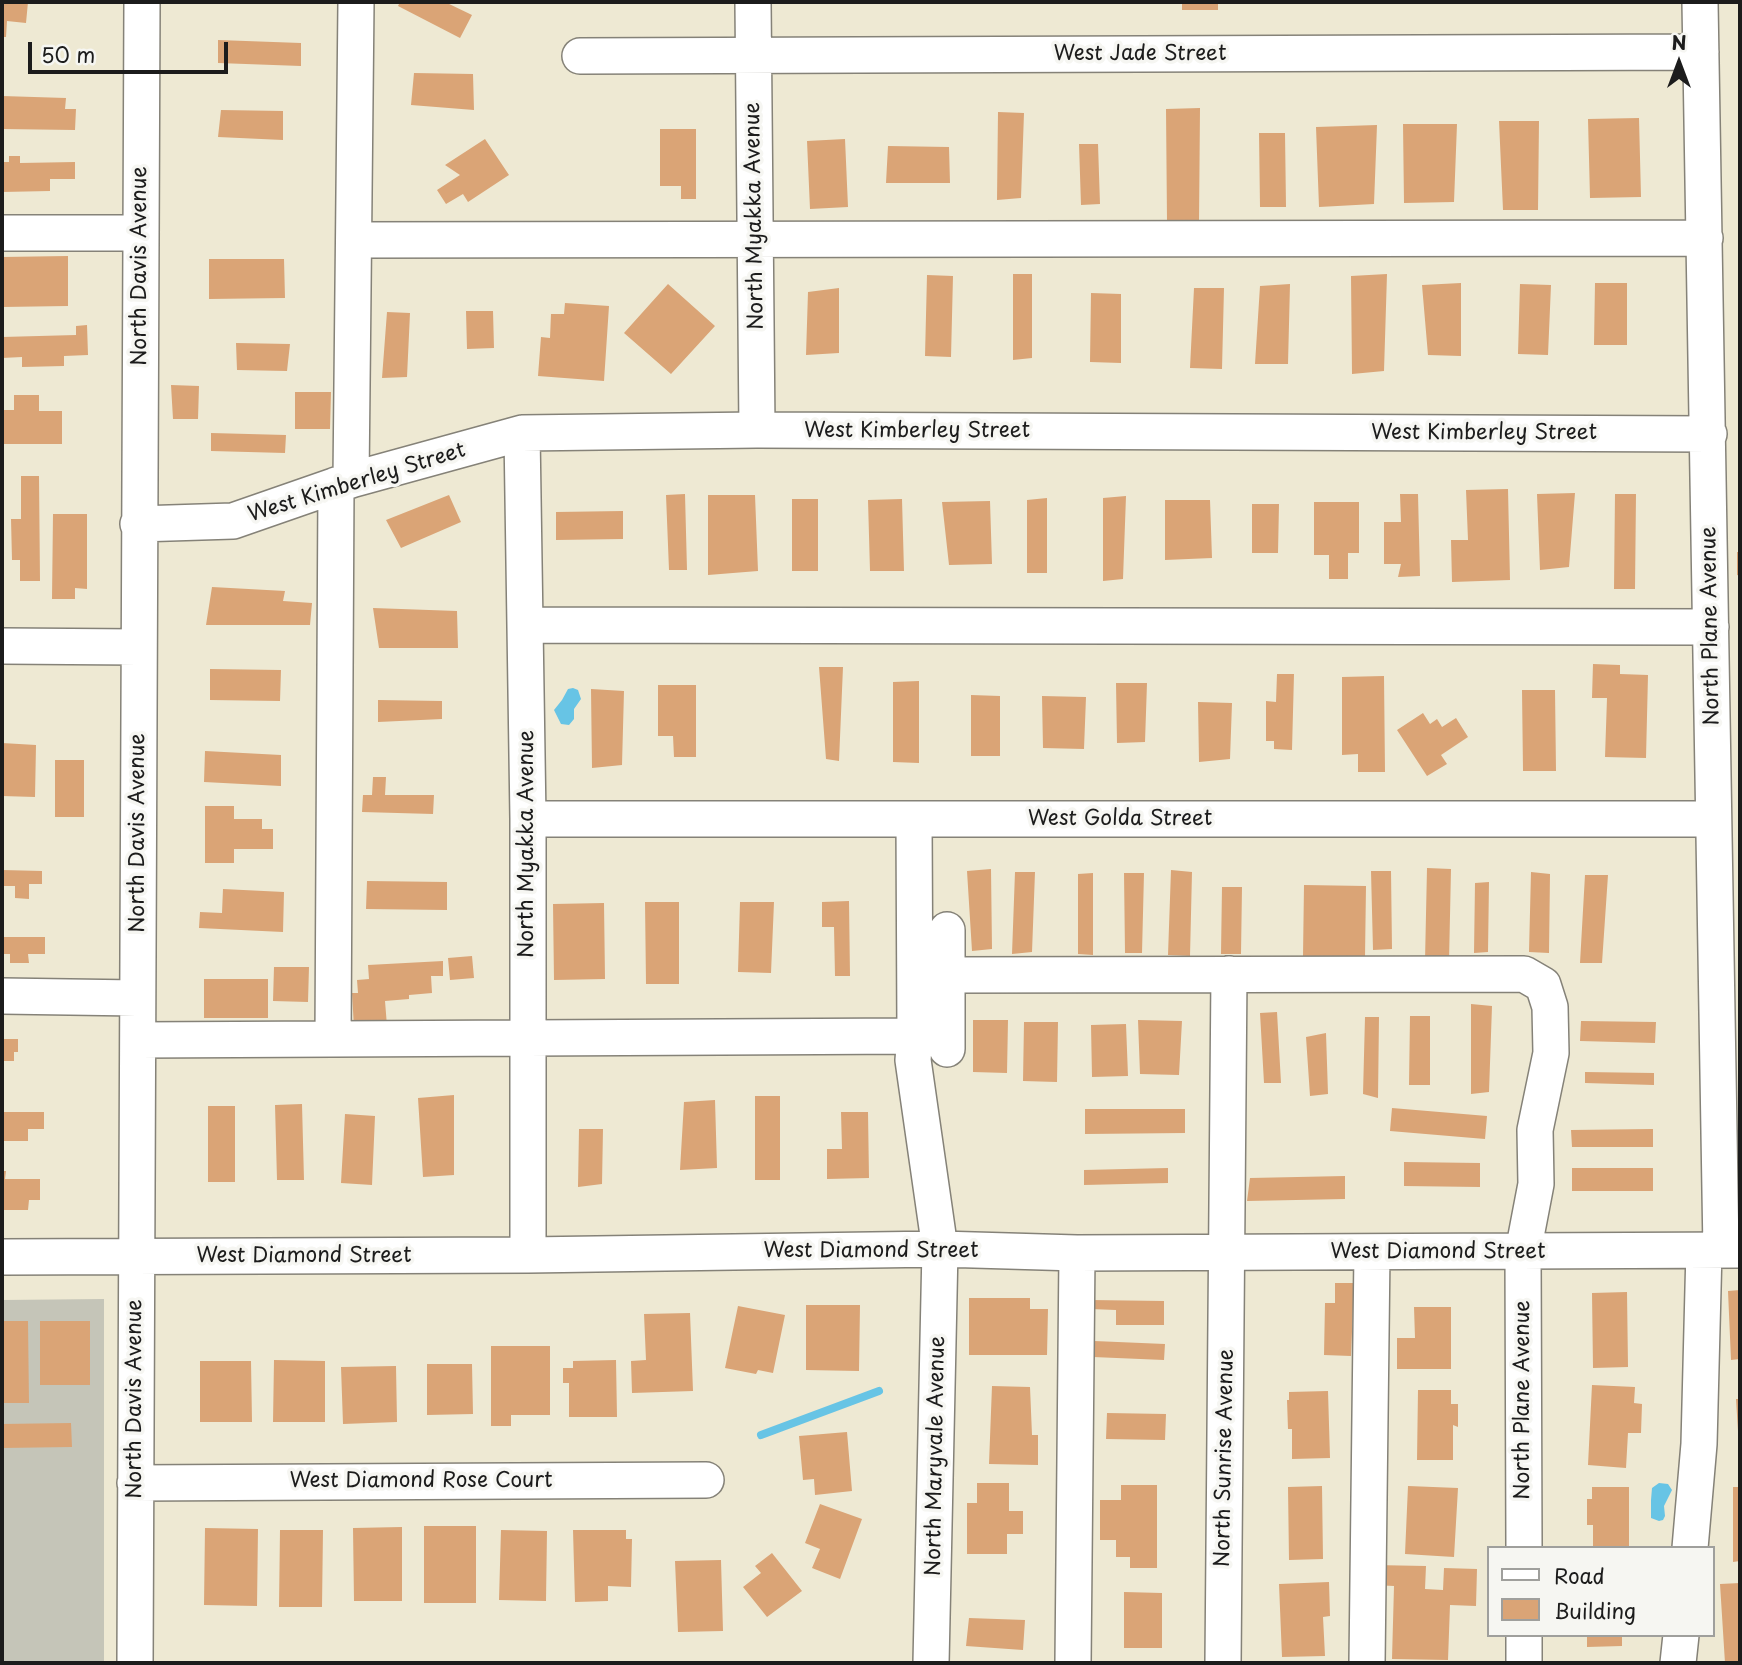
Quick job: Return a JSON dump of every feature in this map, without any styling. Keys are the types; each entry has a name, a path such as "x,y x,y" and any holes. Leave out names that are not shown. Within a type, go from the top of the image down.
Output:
{"street":[{"name":"North Davis Avenue","path":"135,1663 142,2"},
{"path":"333,1039 344,483 354,240 356,2"},
{"name":"North Myakka Avenue","path":"753,2 757,430"},
{"name":"North Plane Avenue","path":"1690,1546 1699,1444 1722,1250 1700,2"},
{"name":"West Jade Street","path":"580,56 1701,52"},
{"path":"2,233 141,233"},
{"path":"354,240 1705,238"},
{"name":"West Kimberley Street","path":"138,524 233,521 344,483 522,433 757,430 1709,434"},
{"name":"North Myakka Avenue","path":"522,433 528,819 528,1255"},
{"path":"524,625 1711,627"},
{"path":"2,646 138,647"},
{"name":"West Golda Street","path":"528,819 1713,819"},
{"name":"North Maryvale Avenue","path":"914,819 913,1060 940,1250 931,1663"},
{"path":"947,930 947,1049"},
{"path":"947,975 1229,974"},
{"name":"North Plane Avenue","path":"1229,974 1524,974 1543,985 1550,1007 1551,1053 1535,1130 1536,1184 1523,1252 1524,1546"},
{"name":"North Sunrise Avenue","path":"1223,1663 1229,974"},
{"path":"2,996 137,998"},
{"path":"139,1040 915,1036"},
{"name":"West Diamond Street","path":"2,1257 940,1250 1077,1253 1722,1250"},
{"path":"1367,1663 1372,1252"},
{"path":"1073,1663 1077,1253"},
{"name":"West Diamond Rose Court","path":"135,1483 706,1479"},
{"path":"1524,1637 1524,1663"},
{"path":"1678,1663 1681,1637"}],"shaded area":[{"path":"104,1299 104,1663 2,1663 2,1300"}],"water":[{"path":"568,689 578,690 581,699 574,709 574,719 569,725 561,724 554,710"},
{"path":"1659,1483 1668,1484 1672,1490 1664,1506 1665,1516 1659,1521 1651,1518 1651,1500 1652,1488"}],"building":[{"path":"2,2 28,2 26,23 7,21 6,37 2,37"},
{"path":"400,2 445,2 472,15 460,38 398,6"},
{"path":"1182,2 1218,2 1218,10 1182,10"},
{"path":"218,40 301,43 301,66 218,63"},
{"path":"414,73 473,74 474,110 411,105"},
{"path":"2,96 66,98 65,109 76,109 75,130 2,129"},
{"path":"1200,108 1199,224 1167,221 1166,109"},
{"path":"221,110 283,111 283,140 218,137"},
{"path":"998,112 1024,113 1021,198 997,200"},
{"path":"1639,118 1641,197 1590,198 1588,119"},
{"path":"1499,121 1539,121 1538,210 1503,210"},
{"path":"1403,124 1457,124 1454,202 1404,203"},
{"path":"1377,125 1374,204 1319,207 1316,127"},
{"path":"660,129 696,129 696,199 681,199 681,186 660,186"},
{"path":"1259,133 1285,133 1286,207 1260,207"},
{"path":"485,139 509,175 468,202 463,194 446,204 437,190 460,175 445,165"},
{"path":"845,139 848,207 810,209 807,141"},
{"path":"1079,144 1098,144 1100,204 1081,205"},
{"path":"888,146 949,147 950,183 886,183"},
{"path":"9,156 20,156 20,163 75,162 75,179 50,179 50,191 2,192 2,162 9,162"},
{"path":"68,256 68,306 2,307 2,257"},
{"path":"209,259 284,259 285,298 209,299"},
{"path":"1013,274 1032,274 1032,358 1013,360"},
{"path":"1387,274 1384,371 1352,374 1351,276"},
{"path":"927,275 953,276 951,357 925,356"},
{"path":"1461,283 1461,356 1428,355 1422,285"},
{"path":"1595,283 1627,283 1627,345 1594,345"},
{"path":"668,284 715,326 671,374 624,333"},
{"path":"1290,284 1288,364 1255,364 1260,286"},
{"path":"1520,284 1551,285 1548,355 1518,354"},
{"path":"839,288 839,353 806,355 808,292"},
{"path":"1194,288 1224,288 1222,369 1190,368"},
{"path":"1091,293 1121,294 1121,363 1090,362"},
{"path":"565,303 609,306 604,381 538,376 541,337 550,338 551,314 564,314"},
{"path":"466,311 493,311 494,348 467,349"},
{"path":"387,312 410,313 407,377 382,378"},
{"path":"87,325 88,355 64,356 64,366 22,367 22,357 2,358 2,337 76,335 76,326"},
{"path":"236,343 290,344 287,371 237,370"},
{"path":"171,385 199,386 198,419 173,419"},
{"path":"295,392 331,392 330,429 295,429"},
{"path":"14,395 39,395 39,411 62,411 62,444 2,444 2,410 14,410"},
{"path":"211,433 286,435 285,453 211,451"},
{"path":"21,476 39,476 40,581 20,581 20,560 12,560 11,519 21,519"},
{"path":"1508,489 1510,580 1452,582 1451,540 1468,540 1466,490"},
{"path":"1575,493 1569,567 1540,570 1537,494"},
{"path":"685,494 687,570 669,570 666,495"},
{"path":"1400,494 1418,494 1420,576 1398,577 1401,564 1384,564 1384,522 1401,522"},
{"path":"1615,494 1636,494 1635,589 1614,589"},
{"path":"449,495 461,522 401,548 386,520"},
{"path":"708,495 755,495 758,571 708,575"},
{"path":"1126,496 1123,579 1103,581 1103,498"},
{"path":"1047,498 1047,573 1027,573 1027,500"},
{"path":"792,499 818,499 818,571 792,571"},
{"path":"902,499 904,571 870,571 868,500"},
{"path":"1165,500 1210,500 1212,558 1165,560"},
{"path":"990,501 992,564 949,565 942,502"},
{"path":"1314,502 1359,502 1359,553 1348,553 1348,579 1329,579 1329,555 1314,555"},
{"path":"1252,504 1279,504 1278,553 1252,553"},
{"path":"623,511 623,539 556,540 556,512"},
{"path":"53,514 87,514 87,589 75,588 75,599 52,599"},
{"path":"1737,552 1740,552 1740,576 1737,575"},
{"path":"212,587 285,591 283,601 312,603 310,625 206,625"},
{"path":"373,608 457,611 458,648 379,648"},
{"path":"1593,664 1620,665 1620,674 1648,675 1646,758 1605,757 1607,698 1592,698"},
{"path":"819,667 843,667 839,761 826,759"},
{"path":"210,669 281,670 280,701 210,700"},
{"path":"1277,674 1294,674 1292,750 1274,749 1274,741 1266,741 1266,701 1276,702"},
{"path":"1384,676 1385,772 1358,772 1358,754 1342,755 1342,677"},
{"path":"919,681 919,763 893,762 893,682"},
{"path":"1116,683 1147,683 1145,742 1117,743"},
{"path":"658,685 696,685 696,757 674,757 673,736 658,736"},
{"path":"591,689 624,691 622,765 592,768"},
{"path":"1522,690 1555,690 1556,771 1523,771"},
{"path":"971,695 1000,696 1000,756 971,756"},
{"path":"1042,696 1086,697 1084,749 1043,748"},
{"path":"378,700 442,701 442,719 378,722"},
{"path":"1198,702 1232,703 1230,759 1199,762"},
{"path":"1423,713 1430,724 1437,719 1442,727 1456,718 1468,737 1441,755 1447,764 1427,776 1397,730"},
{"path":"2,743 36,745 35,797 2,796"},
{"path":"205,751 281,755 281,786 204,782"},
{"path":"55,760 84,760 84,817 55,817"},
{"path":"373,777 386,777 385,795 434,795 433,814 362,812 363,795 372,795"},
{"path":"205,806 234,806 234,819 262,819 262,829 273,829 273,849 234,849 234,863 205,863"},
{"path":"1427,868 1451,869 1449,962 1425,961"},
{"path":"991,869 992,949 972,951 967,871"},
{"path":"2,870 42,871 42,884 29,884 29,899 15,898 15,886 2,886"},
{"path":"1171,870 1192,872 1190,956 1168,955"},
{"path":"1371,871 1391,871 1392,949 1373,950"},
{"path":"1015,872 1035,872 1032,952 1012,954"},
{"path":"1531,872 1550,874 1549,953 1529,952"},
{"path":"1093,873 1093,955 1078,954 1078,874"},
{"path":"1124,873 1144,873 1142,953 1125,953"},
{"path":"1585,875 1608,875 1602,963 1580,963"},
{"path":"367,881 447,882 447,910 366,909"},
{"path":"1489,882 1488,952 1474,953 1475,883"},
{"path":"1304,885 1366,886 1365,957 1303,956"},
{"path":"1222,887 1242,887 1241,954 1221,954"},
{"path":"223,889 284,892 283,932 199,928 200,912 222,913"},
{"path":"849,901 850,976 835,976 834,927 822,927 822,902"},
{"path":"645,902 679,902 679,984 646,984"},
{"path":"740,902 774,902 771,973 738,972"},
{"path":"604,903 605,979 554,980 553,904"},
{"path":"2,937 45,937 45,954 28,954 29,963 10,963 10,954 2,954"},
{"path":"472,956 474,978 450,980 448,958"},
{"path":"443,961 443,976 431,976 432,993 385,1001 387,1026 354,1028 352,993 358,993 357,980 369,979 368,965"},
{"path":"274,967 309,967 308,1002 273,1001"},
{"path":"204,979 268,979 268,1018 204,1018"},
{"path":"1471,1004 1492,1006 1489,1092 1471,1094"},
{"path":"1277,1012 1281,1083 1264,1083 1260,1013"},
{"path":"1410,1016 1430,1016 1430,1085 1409,1085"},
{"path":"1365,1017 1379,1017 1378,1098 1363,1094"},
{"path":"973,1020 1008,1020 1007,1073 973,1072"},
{"path":"1138,1020 1182,1021 1179,1075 1140,1074"},
{"path":"1581,1021 1656,1022 1655,1043 1580,1041"},
{"path":"1024,1022 1058,1022 1057,1082 1023,1081"},
{"path":"1126,1024 1128,1076 1092,1077 1091,1025"},
{"path":"1326,1033 1328,1094 1310,1096 1306,1037"},
{"path":"2,1039 18,1039 18,1052 14,1052 14,1061 2,1061"},
{"path":"1585,1072 1654,1073 1654,1085 1585,1083"},
{"path":"454,1095 454,1175 423,1177 418,1098"},
{"path":"755,1096 780,1096 780,1180 755,1180"},
{"path":"715,1100 717,1168 680,1170 684,1102"},
{"path":"302,1104 304,1180 277,1180 275,1105"},
{"path":"208,1106 235,1106 235,1182 208,1182"},
{"path":"1392,1108 1487,1116 1485,1139 1390,1131"},
{"path":"1085,1109 1185,1109 1185,1133 1085,1134"},
{"path":"2,1112 44,1112 44,1129 28,1129 28,1141 3,1141"},
{"path":"841,1112 868,1112 869,1178 827,1179 827,1149 842,1149"},
{"path":"345,1114 375,1116 372,1185 341,1183"},
{"path":"579,1129 603,1129 602,1184 578,1187"},
{"path":"1653,1129 1653,1147 1572,1147 1571,1130"},
{"path":"1404,1162 1480,1163 1480,1187 1404,1186"},
{"path":"1168,1168 1168,1183 1084,1185 1084,1170"},
{"path":"1572,1168 1653,1168 1653,1191 1572,1191"},
{"path":"2,1171 6,1171 5,1179 40,1179 40,1200 29,1200 28,1210 2,1210"},
{"path":"1345,1176 1345,1199 1247,1201 1250,1178"},
{"path":"1335,1283 1354,1283 1351,1356 1324,1355 1325,1303 1335,1303"},
{"path":"1740,1290 1740,1359 1731,1360 1728,1291"},
{"path":"1627,1292 1628,1367 1593,1368 1592,1293"},
{"path":"969,1298 1030,1298 1030,1309 1048,1309 1047,1355 969,1355"},
{"path":"1090,1300 1164,1301 1164,1325 1116,1325 1116,1310 1090,1309"},
{"path":"806,1305 860,1305 859,1371 806,1370"},
{"path":"738,1306 785,1315 773,1373 758,1370 756,1374 725,1368"},
{"path":"1414,1307 1451,1307 1451,1369 1397,1369 1397,1338 1415,1338"},
{"path":"690,1313 693,1391 632,1393 631,1361 646,1360 644,1314"},
{"path":"2,1321 28,1321 29,1403 2,1403"},
{"path":"40,1321 90,1321 90,1385 40,1385"},
{"path":"1094,1341 1165,1344 1164,1360 1093,1357"},
{"path":"491,1346 550,1346 550,1415 511,1415 511,1426 491,1426"},
{"path":"274,1360 325,1361 325,1422 273,1422"},
{"path":"616,1360 617,1417 569,1417 569,1383 563,1383 563,1368 573,1368 573,1361"},
{"path":"200,1361 251,1361 252,1422 200,1422"},
{"path":"427,1364 472,1364 473,1414 427,1415"},
{"path":"396,1366 397,1422 343,1424 341,1367"},
{"path":"1592,1385 1635,1387 1634,1403 1642,1404 1641,1433 1628,1433 1626,1468 1588,1465"},
{"path":"992,1386 1030,1387 1032,1435 1038,1435 1038,1465 989,1464"},
{"path":"1418,1390 1451,1390 1451,1404 1458,1404 1458,1427 1453,1425 1453,1460 1417,1460"},
{"path":"1328,1391 1330,1458 1292,1459 1292,1429 1288,1429 1289,1392"},
{"path":"1736,1399 1740,1399 1740,1431 1738,1431"},
{"path":"1107,1413 1166,1414 1165,1440 1106,1439"},
{"path":"71,1423 72,1447 2,1448 2,1424"},
{"path":"847,1432 852,1491 815,1495 814,1479 803,1480 799,1436"},
{"path":"977,1483 1009,1483 1009,1511 1023,1511 1023,1534 1007,1534 1007,1554 967,1554 967,1503 977,1503"},
{"path":"1121,1485 1157,1485 1157,1568 1130,1568 1130,1557 1116,1557 1116,1540 1100,1540 1100,1500 1121,1500"},
{"path":"1322,1486 1323,1559 1289,1560 1288,1487"},
{"path":"1408,1486 1458,1488 1454,1557 1405,1554"},
{"path":"1592,1487 1629,1487 1629,1546 1593,1546 1593,1525 1587,1525 1587,1499 1592,1499"},
{"path":"1733,1487 1740,1487 1740,1561 1733,1562"},
{"path":"820,1504 862,1519 840,1579 812,1568 820,1549 805,1543"},
{"path":"424,1526 476,1526 476,1603 424,1603"},
{"path":"402,1527 402,1601 354,1601 353,1528"},
{"path":"205,1528 258,1529 257,1606 204,1605"},
{"path":"280,1530 323,1530 322,1607 279,1607"},
{"path":"501,1530 547,1531 546,1601 499,1600"},
{"path":"573,1530 626,1530 626,1539 632,1539 631,1587 608,1586 608,1601 575,1602"},
{"path":"772,1553 802,1591 767,1617 743,1587 761,1573 755,1566"},
{"path":"721,1560 723,1631 678,1632 675,1561"},
{"path":"1374,1565 1426,1566 1425,1589 1443,1590 1444,1568 1477,1569 1476,1606 1450,1605 1448,1660 1392,1659 1394,1586 1373,1585"},
{"path":"1329,1582 1330,1616 1323,1617 1325,1656 1282,1657 1279,1584"},
{"path":"1740,1583 1740,1663 1725,1663 1720,1584"},
{"path":"1124,1592 1162,1593 1162,1648 1124,1648"},
{"path":"969,1618 1025,1620 1023,1650 966,1646"},
{"path":"1587,1637 1622,1637 1622,1646 1587,1647"}],"waterway":[{"path":"761,1435 879,1391"}]}
